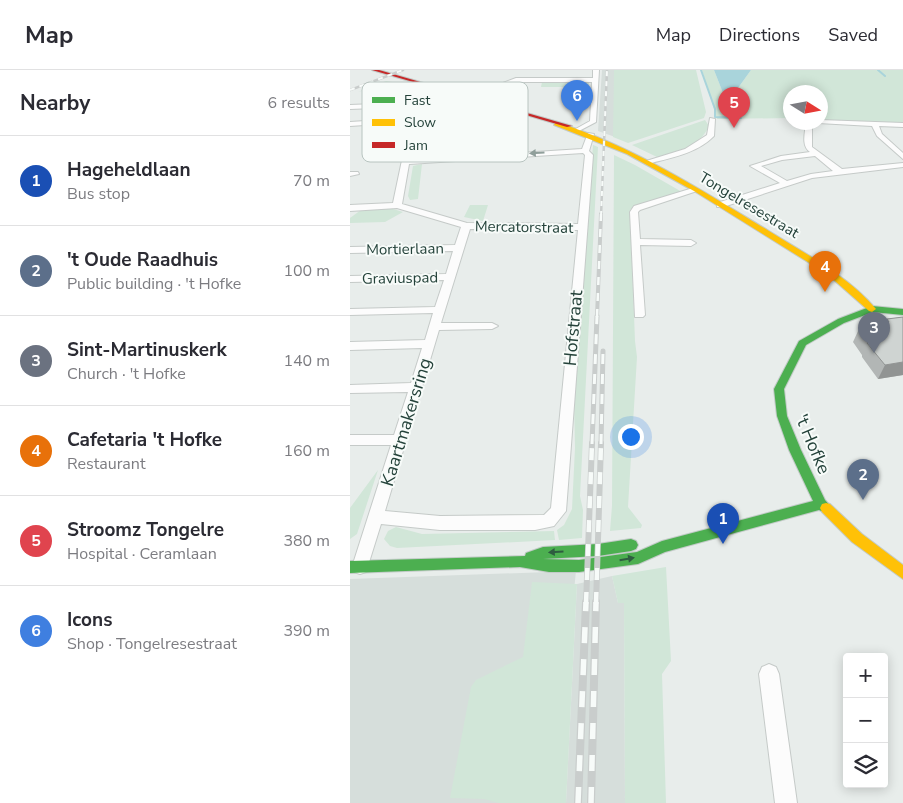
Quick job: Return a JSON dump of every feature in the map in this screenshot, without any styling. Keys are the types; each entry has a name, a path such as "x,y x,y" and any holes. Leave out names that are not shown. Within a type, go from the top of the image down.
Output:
{"main road":[{"name":"Tongelresestraat","path":"374,70 413,82"},
{"name":"Tongelresestraat","path":"362,71 402,79"},
{"name":"Tongelresestraat","path":"528,116 583,133 629,152 651,164 830,272 872,309"},
{"name":"'t Hofke","path":"903,312 872,309 841,321 802,343 779,389 782,416 795,450 821,504 857,538 903,572"},
{"path":"355,567 520,561 543,566 592,565 639,557 660,547 717,534 821,504"},
{"path":"520,561 543,553 634,545 660,547"}],"street":[{"path":"583,133 593,122 596,70"},
{"path":"511,82 529,77 596,80"},
{"path":"651,164 685,153 702,143 710,136 712,119"},
{"path":"828,122 903,125"},
{"path":"875,125 883,140 903,157"},
{"path":"809,130 808,143 815,154 840,172"},
{"name":"Hofstraat","path":"377,516 440,523 535,524 548,521 558,511 581,227 589,155 586,151 583,133"},
{"path":"528,155 586,151"},
{"path":"785,183 754,166 781,158 815,154"},
{"path":"397,205 406,162"},
{"path":"720,205 812,176 903,165"},
{"path":"639,315 634,212 637,208 696,190"},
{"path":"350,208 397,205 466,226"},
{"name":"Mercatorstraat","path":"466,226 581,227"},
{"name":"Kaartmakersring","path":"355,567 377,516 466,226"},
{"path":"635,242 691,243"},
{"name":"Mortierlaan","path":"350,250 459,248"},
{"name":"Graviuspad","path":"350,279 450,277"},
{"path":"350,312 440,310"},
{"path":"434,327 492,326"},
{"path":"350,346 429,344"},
{"path":"350,389 416,387"},
{"path":"350,440 399,440"},
{"path":"769,674 786,803"}],"shaded area":[{"path":"602,70 618,70 618,138 598,131"},
{"path":"576,571 552,803 350,803 350,579"},
{"path":"612,576 618,603 624,603 625,803 566,803 577,584"}],"green space":[{"path":"614,70 696,70 706,112 704,118 628,143 613,137"},
{"path":"702,70 714,70 723,93 736,100 738,88 751,70 903,70 903,124 828,121 828,85 783,85 783,118 717,119"},
{"path":"542,82 589,82 588,92 566,92 567,87 541,87"},
{"path":"705,120 709,126 700,139 680,150 657,157 632,145"},
{"path":"593,145 598,147 580,496 583,510 582,538 559,540 557,530 564,525 572,509 575,448 574,399"},
{"path":"614,155 682,192 630,210 637,357 628,507 642,525 641,528 610,531 612,506"},
{"path":"422,164 418,199 410,200 408,196 413,166"},
{"path":"470,205 488,205 483,221 464,217"},
{"path":"390,208 403,212 385,222 350,223 350,218 361,210"},
{"path":"378,470 357,534 350,539 350,508"},
{"path":"396,527 422,534 554,531 555,540 397,548 390,546 384,539 388,531"},
{"path":"666,567 671,661 662,674 666,803 625,803 624,603 618,603 612,576"},
{"path":"532,582 577,584 566,803 499,803 484,799 450,798 471,687 476,680 523,657"}],"water":[{"path":"714,70 751,70 738,88 736,101 723,93"}],"building":[{"path":"903,317 903,362 885,365 867,343 869,342 859,329 889,322 887,319"}],"waterway":[{"path":"701,70 715,109 715,117 741,118"},
{"path":"878,70 885,76"}],"railway":[{"path":"371,82 403,70"},
{"path":"601,216 607,70"},
{"path":"350,90 362,85"},
{"path":"597,317 601,214"},
{"path":"592,444 597,316"},
{"path":"601,444 603,351"},
{"path":"586,604 592,443"},
{"path":"596,604 601,443"},
{"path":"578,803 586,602"},
{"path":"591,803 596,602"}],"traffic: fast":[{"path":"826,508 821,504 795,450 782,416 779,389 802,343 841,321 872,309 903,312"},
{"path":"350,567 520,561 549,566 579,566 638,558 662,547 821,504"},
{"path":"531,557 543,553 598,550 631,545"}],"traffic: slow":[{"path":"556,124 629,153 696,190 830,272 872,309"},
{"path":"826,508 857,538 903,573"}],"traffic: jam":[{"path":"374,70 416,82"},
{"path":"528,114 569,126"}],"place":[{"name":"Icons","path":"577,121"},
{"name":"Stroomz Tongelre","path":"734,128"},
{"name":"Cafetaria 't Hofke","path":"825,292"},
{"name":"Sint-Martinuskerk","path":"874,353"},
{"name":"'t Oude Raadhuis","path":"863,500"},
{"name":"Hageheldlaan","path":"723,544"}]}
